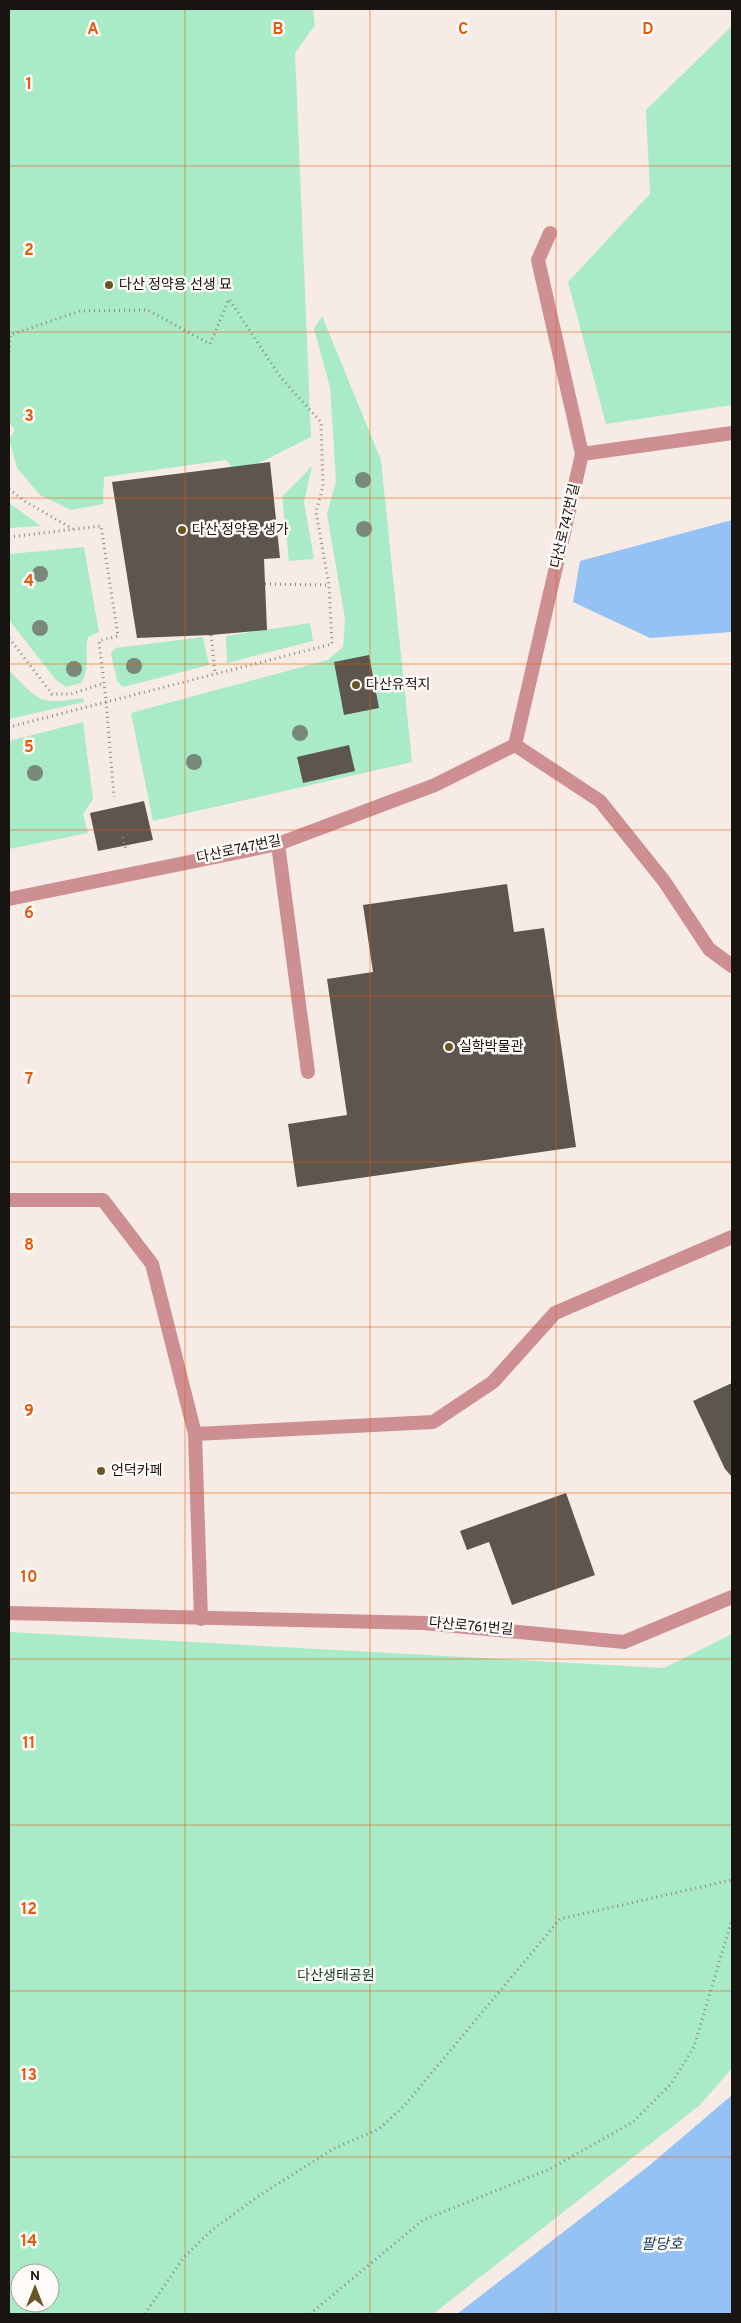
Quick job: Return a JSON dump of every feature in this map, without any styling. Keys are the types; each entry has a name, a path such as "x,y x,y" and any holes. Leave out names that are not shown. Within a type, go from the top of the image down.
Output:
{"street":[{"path":"550,233 538,260 582,454 732,433"},
{"name":"다산로747번길","path":"9,899 278,844 435,785 515,745 582,454"},
{"path":"515,745 600,802 664,881 709,949 732,966"},
{"path":"278,844 308,1072"},
{"path":"9,1200 103,1200 152,1264 195,1434 201,1619"},
{"path":"195,1434 433,1422 493,1382 555,1313 732,1238"},
{"name":"다산로761번길","path":"9,1613 424,1623 624,1642 732,1597"}],"path":[{"path":"9,352 10,336 80,311 148,310 210,344 229,299 280,378 321,422 323,486 316,512 329,585 332,644 9,727"},
{"path":"9,489 26,502 74,530"},
{"path":"9,537 101,526 118,636 99,642 114,797"},
{"path":"265,584 329,585"},
{"path":"211,636 215,674"},
{"path":"9,638 52,694 71,694 104,682"},
{"path":"145,2314 184,2257 212,2230 257,2197 335,2148 379,2129 404,2106 560,1919 732,1880"},
{"path":"310,2314 423,2220 550,2169 634,2122 671,2084 694,2047 732,1919"}],"green space":[{"path":"9,9 313,9 315,25 295,53 311,437 237,474 226,460 104,477 103,504 71,510 40,495 17,468 9,439 15,430 9,422"},
{"path":"732,26 732,405 606,424 568,282 650,194 646,110"},
{"path":"322,316 381,460 412,762 153,821 131,713 328,660 343,647 345,619 327,514 336,481 330,387 314,329"},
{"path":"312,466 304,502 314,559 289,561 282,497"},
{"path":"9,503 41,526 9,528"},
{"path":"84,547 99,632 88,637 87,667 81,683 66,687 56,680 9,620 9,554"},
{"path":"310,623 313,641 227,663 226,636"},
{"path":"203,637 209,665 123,687 117,681 111,653 115,648"},
{"path":"9,670 27,689 41,699 57,701 83,698 84,702 9,719"},
{"path":"83,722 93,799 83,814 88,833 9,849 9,741"},
{"name":"다산생태공원","path":"9,1632 664,1668 732,1634 732,2068 700,2105 433,2314 9,2314"}],"water":[{"path":"732,520 732,632 650,638 573,602 580,561"},
{"name":"팔당호","path":"732,2095 732,2314 457,2314 650,2165"}],"building":[{"path":"270,462 280,558 264,559 267,630 211,635 137,638 112,482"},
{"name":"다산유적지","path":"369,655 379,708 344,715 334,662"},
{"path":"349,745 355,771 303,783 297,757"},
{"path":"144,801 153,840 98,851 90,813"},
{"name":"실학박물관","path":"507,884 514,932 544,928 576,1147 297,1187 288,1124 347,1115 327,979 373,972 363,905"},
{"path":"732,1383 732,1477 725,1469 693,1401"},
{"path":"566,1493 595,1575 512,1605 489,1542 467,1550 460,1531"}],"place":[{"name":"다산 정약용 선생 묘","path":"109,285"},
{"name":"다산 정약용 생가","path":"182,530"},
{"name":"다산유적지","path":"356,685"},
{"name":"실학박물관","path":"449,1047"},
{"name":"언덕카페","path":"101,1471"}]}
